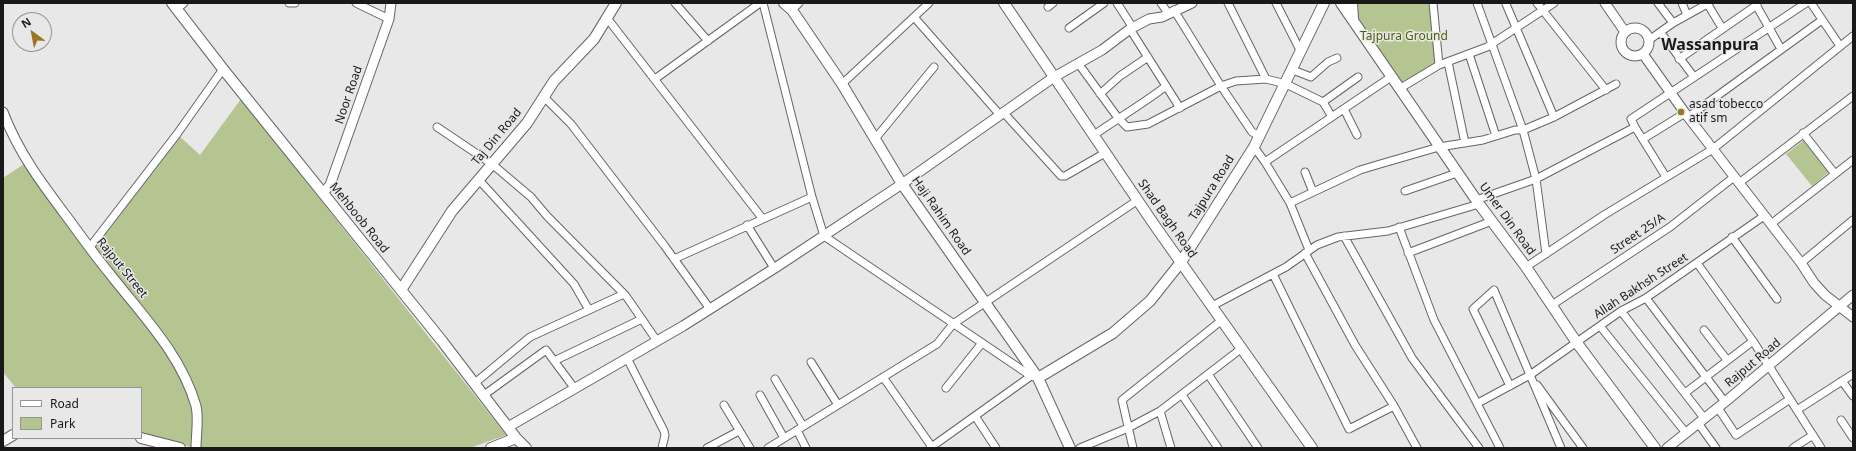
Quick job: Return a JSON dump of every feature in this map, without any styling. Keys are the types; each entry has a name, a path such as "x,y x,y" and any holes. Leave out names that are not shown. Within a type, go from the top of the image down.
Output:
{"main road":[{"name":"Taj Din Road","path":"401,290 452,211 528,123 554,81 594,40 616,3"},
{"name":"Haji Rahim Road","path":"784,3 796,7 902,184 986,302 1034,377 1070,448"},
{"name":"Shad Bagh Road","path":"1004,3 1138,200 1312,448"},
{"name":"Tajpura Road","path":"1034,377 1113,333 1150,301 1181,262 1254,147 1302,52 1324,3"},
{"name":"Umer Din Road","path":"1341,3 1439,147 1526,267 1577,343 1655,448"},
{"path":"1352,3 1353,21"},
{"name":"Mehboob Road","path":"178,5 223,69 475,383 516,438 526,448"},
{"path":"3,442 12,436"},
{"path":"491,448 516,438"},
{"path":"142,439 152,444 180,448"}],"street":[{"path":"290,3 295,3"},
{"path":"356,3 389,19"},
{"name":"Noor Road","path":"323,193 330,185 389,19 392,3"},
{"path":"675,3 708,41"},
{"path":"655,80 760,3"},
{"path":"763,3 812,197 824,236 1034,377 931,447 883,377"},
{"path":"842,84 929,3"},
{"path":"1070,28 1104,3"},
{"path":"1117,3 1148,57 1180,108"},
{"path":"1161,3 1171,12 1252,132 1260,136"},
{"path":"508,427 710,309 902,184 1054,77 1102,50 1132,28 1149,20 1162,17 1192,3"},
{"path":"1228,3 1266,79"},
{"path":"1276,3 1302,52"},
{"path":"1433,3 1439,66"},
{"path":"1477,3 1523,130 1536,178 1546,254"},
{"path":"1537,3 1606,90"},
{"path":"1399,89 1439,66 1492,44 1554,3"},
{"path":"1605,3 1625,32"},
{"path":"1658,3 1673,24"},
{"path":"1682,3 1687,15"},
{"path":"1649,40 1708,3 1722,28"},
{"path":"1666,178 1631,119 1806,3"},
{"path":"1812,3 1840,46"},
{"path":"1506,4 1554,117"},
{"path":"1678,59 1756,4 1781,49"},
{"path":"914,17 1002,114 1061,176 1065,176 1106,153"},
{"path":"607,18 762,218"},
{"path":"1643,140 1686,115 1822,20"},
{"path":"1638,28 1647,34 1649,40 1648,48 1643,54 1632,56 1623,50 1621,40 1625,32 1638,28"},
{"path":"1660,33 1678,59 1694,78"},
{"path":"1526,267 1712,150 1853,36"},
{"path":"1469,54 1496,136"},
{"path":"1643,54 1670,94 1712,150 1802,263 1814,283 1853,317"},
{"path":"1100,94 1120,76 1148,57"},
{"path":"1293,70 1311,77 1328,62 1337,58"},
{"path":"1448,62 1465,143"},
{"path":"1078,63 1118,118 1127,127 1148,124 1221,86 1236,81 1266,79 1286,84 1323,102 1332,117"},
{"path":"875,139 934,67"},
{"path":"90,248 177,134 223,69"},
{"path":"1323,102 1358,77"},
{"path":"1265,162 1391,77"},
{"path":"1290,203 1360,170 1439,147 1465,143 1515,130 1523,130 1554,117 1616,84"},
{"path":"1094,135 1118,118 1149,100 1166,86"},
{"name":"Street 25/A","path":"1552,305 1670,227 1853,96"},
{"path":"544,97 571,124 674,259 710,309"},
{"path":"1344,109 1357,135"},
{"name":"Rajput Street","path":"3,112 30,167 109,274 146,317 165,342 188,385 196,407 196,448"},
{"path":"436,127 492,164 531,198 624,294 657,341"},
{"path":"1212,306 1286,267 1317,245 1344,236 1388,231 1478,202 1536,178 1635,127"},
{"path":"1803,133 1835,174"},
{"path":"1254,147 1290,203 1307,252 1355,345 1394,406 1418,448"},
{"path":"1771,224 1853,160"},
{"path":"1305,172 1312,192"},
{"path":"1405,191 1457,172"},
{"path":"479,180 574,284 589,310"},
{"path":"674,259 762,218 812,197"},
{"path":"768,448 937,344 953,324 1138,200"},
{"name":"Allah Bakhsh Street","path":"1478,403 1530,375 1621,312 1646,298 1764,216"},
{"path":"1802,263 1853,220"},
{"path":"1408,253 1492,221"},
{"path":"747,225 774,268"},
{"path":"1399,227 1434,320 1500,448"},
{"path":"1344,236 1412,358 1479,448"},
{"path":"1732,237 1777,299"},
{"path":"1697,263 1753,341 1821,448"},
{"path":"1273,274 1350,429 1394,406"},
{"path":"1510,386 1473,309 1494,290 1561,448"},
{"path":"475,383 530,337 624,294"},
{"name":"Rajput Road","path":"1667,448 1853,295"},
{"path":"1646,298 1706,378 1736,435 1790,399"},
{"path":"1621,312 1685,393 1716,448"},
{"path":"554,361 642,319"},
{"path":"1133,448 1122,400 1222,320"},
{"path":"1600,326 1686,432"},
{"path":"1704,330 1727,360"},
{"path":"1685,393 1753,341"},
{"path":"946,388 982,343"},
{"path":"1080,448 1128,428 1160,411 1242,348"},
{"path":"484,395 546,350 574,389"},
{"path":"627,358 664,431 665,435 662,448"},
{"path":"811,362 838,405"},
{"path":"1208,374 1258,448"},
{"path":"1797,410 1853,374"},
{"path":"1530,375 1583,448"},
{"path":"775,379 800,428 806,448"},
{"path":"1842,381 1853,396"},
{"path":"760,395 784,438"},
{"path":"1182,395 1218,448"},
{"path":"724,405 750,448"},
{"path":"1160,411 1171,448"},
{"path":"975,416 996,448"},
{"path":"1841,420 1853,438"},
{"path":"707,448 739,431"},
{"path":"1793,448 1813,435"}],"green space":[{"name":"Tajpura Ground","path":"1355,3 1433,3 1439,65 1399,89 1355,21"},
{"path":"241,99 506,435 470,448 194,448 142,433 142,387 15,387 3,372 3,178 27,162 89,247 177,134 200,155"},
{"path":"1804,140 1829,172 1812,186 1786,154"}],"place":[{"name":"asad tobecco atif sm","path":"1681,112"}],"district":[{"name":"Wassanpura","path":"1710,45"}]}
